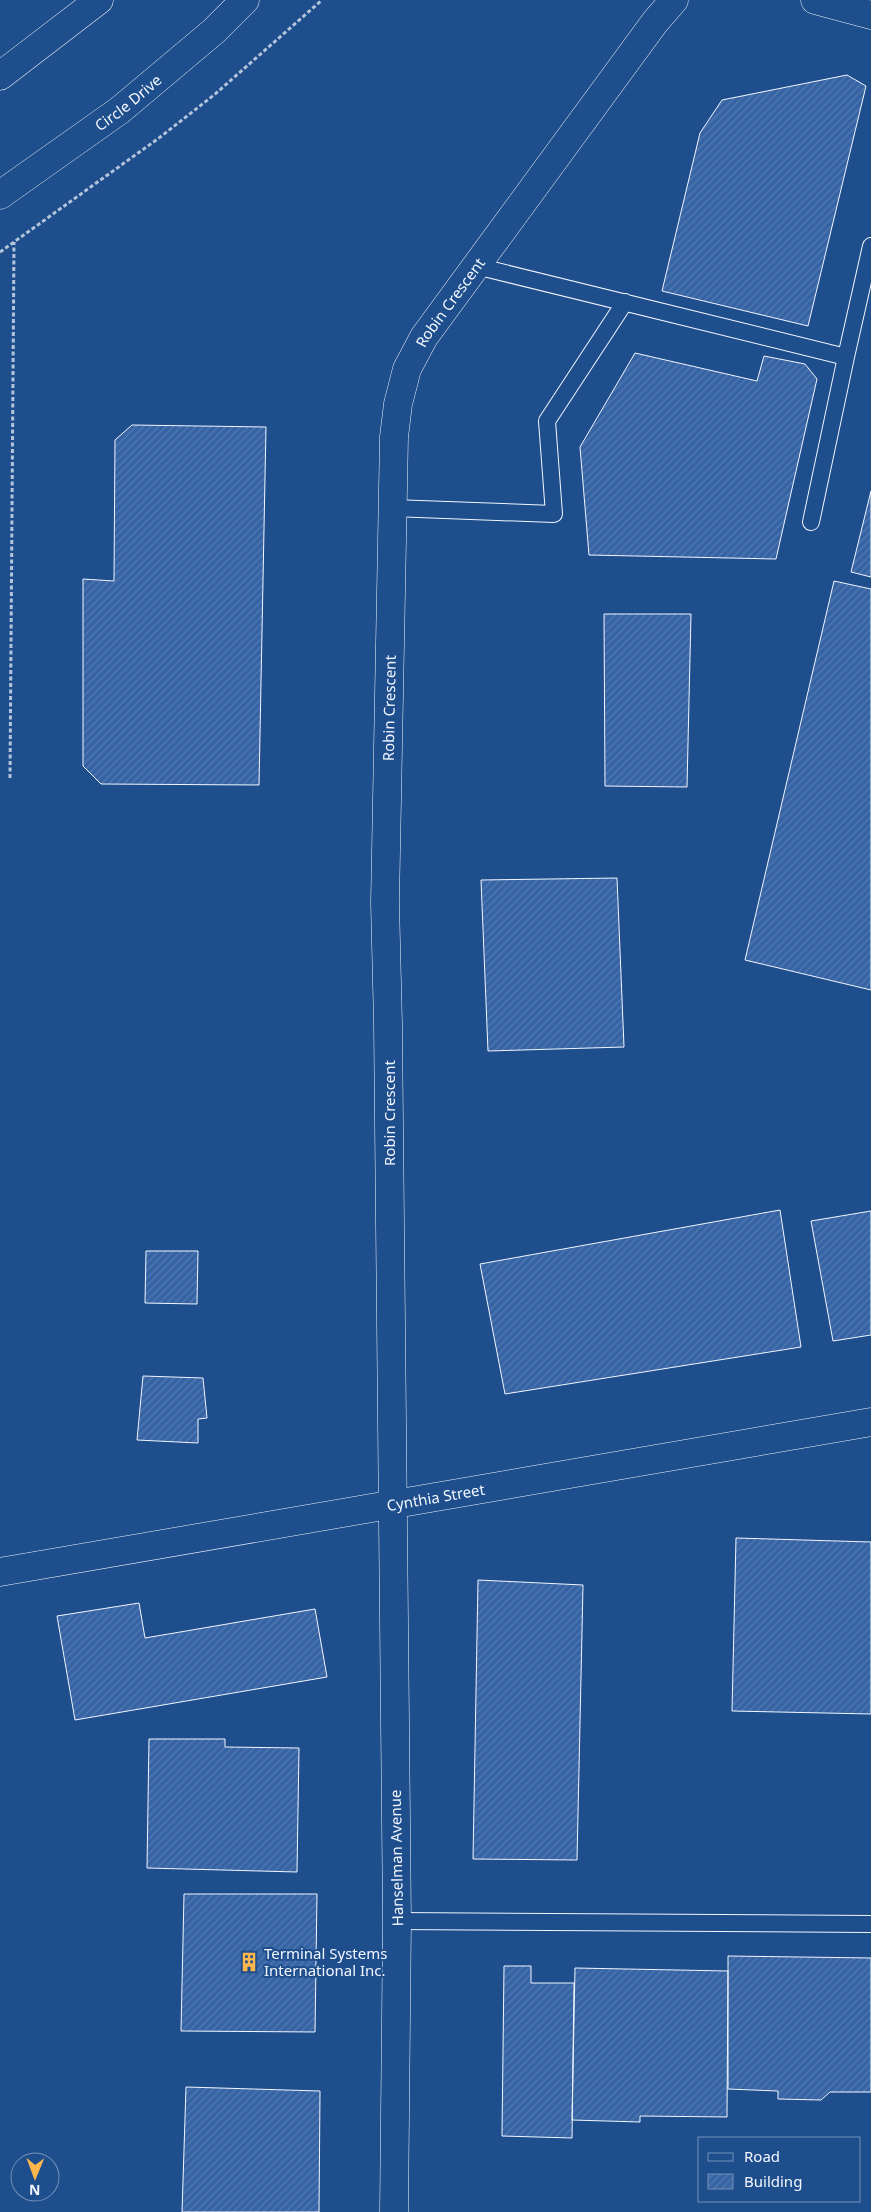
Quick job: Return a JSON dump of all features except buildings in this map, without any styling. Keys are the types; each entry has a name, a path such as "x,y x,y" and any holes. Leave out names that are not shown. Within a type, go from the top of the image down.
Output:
{"main road":[{"path":"0,76 99,0"},
{"name":"Circle Drive","path":"0,195 120,110 214,31 245,0"},
{"name":"Robin Crescent","path":"392,1505 388,1024 385,903 392,508 398,404 407,369 424,337 655,22 674,0"},
{"path":"815,0 871,15"},
{"name":"Cynthia Street","path":"0,1572 871,1422"},
{"name":"Hanselman Avenue","path":"392,1505 397,1921 394,2212"}],"lane":[{"path":"811,522 871,246"},
{"path":"476,266 846,357"},
{"path":"392,508 554,514 546,422 625,302"},
{"path":"397,1921 871,1924"}],"path":[{"path":"0,252 167,132 214,95 322,0"},
{"path":"10,778 14,242"}],"place":[{"name":"Terminal Systems International Inc.","path":"249,1962"}]}
